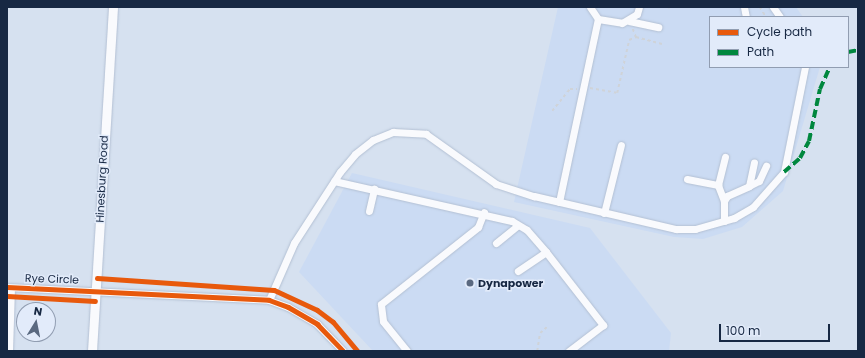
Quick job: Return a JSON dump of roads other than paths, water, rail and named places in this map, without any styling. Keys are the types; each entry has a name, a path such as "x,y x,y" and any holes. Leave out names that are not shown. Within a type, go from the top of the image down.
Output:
{"main road":[{"name":"Hinesburg Road","path":"92,351 113,7"}],"street":[{"path":"590,7 598,19 622,24 629,21 639,7"},
{"path":"773,7 779,16"},
{"path":"559,202 598,19"},
{"path":"629,21 658,27"},
{"path":"343,351 311,320 269,300 294,243 334,181 355,154 373,140 393,132 413,131 438,140 496,184 604,213 676,229 695,229 724,221 753,207 784,172 805,68"},
{"path":"604,213 621,145"},
{"path":"724,221 724,201 718,185 725,157"},
{"path":"749,186 754,163"},
{"path":"724,201 731,194 759,181 766,166"},
{"path":"687,179 718,185"},
{"path":"334,181 484,212 518,225 546,252 603,325 569,351"},
{"path":"369,212 374,189"},
{"path":"407,351 383,321 381,304 478,227 484,212"},
{"path":"496,243 518,225"},
{"path":"518,272 546,252"},
{"name":"Rye Circle","path":"9,351 9,288 269,300"}],"place":[{"name":"Dynapower","path":"470,283"}]}
